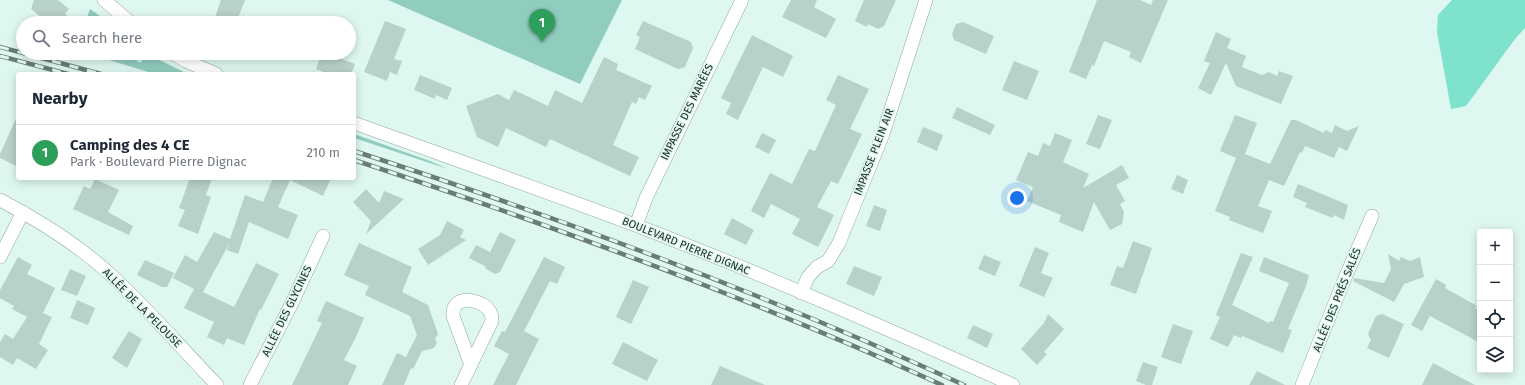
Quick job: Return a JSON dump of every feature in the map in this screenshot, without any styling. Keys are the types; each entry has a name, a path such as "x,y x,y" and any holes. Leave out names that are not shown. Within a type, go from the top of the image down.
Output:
{"street":[{"path":"104,0 123,16"},
{"name":"IMPASSE DES MARÉES","path":"636,225 646,198 742,0"},
{"name":"IMPASSE PLEIN AIR","path":"801,293 808,277 817,267 828,261 839,244 883,134 926,0"},
{"path":"184,60 211,72"},
{"name":"BOULEVARD PIERRE DIGNAC","path":"356,124 636,225 872,322 1012,385"},
{"name":"ALLÉE DE LA PELOUSE","path":"0,200 23,212 73,245 112,276 142,305 217,385"},
{"path":"0,257 23,212"},
{"name":"ALLÉE DES PRÉS SALÉS","path":"1302,385 1345,278 1372,216"},
{"name":"ALLÉE DES GLYCINES","path":"250,385 324,236"},
{"path":"460,385 471,365"}],"shaded area":[{"path":"388,0 622,0 580,84"},
{"path":"1452,0 1525,0 1525,28 1515,39 1466,106 1451,109 1437,32 1438,15"},
{"path":"90,9 100,16 88,16"},
{"path":"109,60 136,60 140,63 142,60 159,60 184,72 148,72"},
{"path":"356,135 430,161 448,169 356,139"}],"building":[{"path":"34,0 58,0 69,9 65,14 68,16 40,16 31,9"},
{"path":"221,0 245,0 239,16 215,16"},
{"path":"791,0 817,0 814,7 836,19 826,38 782,17"},
{"path":"864,0 896,0 884,26 878,29 868,24 867,27 855,21"},
{"path":"1097,0 1140,0 1151,5 1153,0 1168,0 1141,63 1129,57 1131,52 1104,41 1094,66 1092,65 1086,79 1069,72"},
{"path":"385,21 406,29 394,59 402,61 397,75 390,72 387,81 364,72"},
{"path":"643,21 691,42 693,48 685,67 678,69 635,49 640,37 636,35"},
{"path":"963,22 994,36 986,54 954,40 952,34 956,24"},
{"path":"1216,32 1231,39 1227,48 1246,56 1242,67 1262,75 1269,72 1277,76 1279,71 1293,76 1281,104 1236,86 1226,63 1211,95 1198,88 1210,63 1204,61"},
{"path":"752,35 793,56 783,77 763,67 738,120 726,114 731,103 721,98"},
{"path":"604,57 618,64 616,70 652,86 645,100 639,97 636,104 632,102 613,145 639,157 630,176 550,139 546,147 506,128 498,147 477,137 466,106 498,94 509,100 514,90 548,106 555,90 582,103"},
{"path":"319,60 344,60 355,64 352,72 324,72 316,69"},
{"path":"1014,61 1039,71 1027,100 1002,90"},
{"path":"420,75 452,88 447,100 436,95 435,99 414,90"},
{"path":"838,75 869,89 850,129 862,134 838,184 831,181 817,207 834,215 818,247 792,234 800,219 771,204 764,218 751,211 770,173 792,184 809,149 815,151 836,105 826,100"},
{"path":"957,107 995,125 990,135 952,118"},
{"path":"1098,115 1112,120 1100,149 1086,144"},
{"path":"1235,115 1257,123 1245,154 1270,164 1291,120 1296,120 1324,133 1325,130 1332,133 1335,125 1347,131 1359,126 1347,151 1339,147 1334,158 1305,146 1302,153 1300,152 1284,186 1269,180 1258,206 1272,211 1263,233 1229,220 1230,217 1215,211 1236,158 1220,151"},
{"path":"16,118 16,166 0,158 0,154"},
{"path":"923,127 943,135 937,151 917,142"},
{"path":"762,133 776,140 769,154 755,147"},
{"path":"1055,133 1072,140 1063,162 1089,174 1083,188 1122,165 1129,178 1116,185 1125,201 1120,204 1124,212 1122,224 1110,230 1094,202 1083,232 1059,222 1061,215 1027,201 1033,187 1016,180 1028,152 1038,156 1043,143 1050,146"},
{"path":"1177,175 1188,180 1183,194 1171,189"},
{"path":"94,180 97,180 119,190 108,212 133,226 129,235 73,209 84,186 90,189"},
{"path":"189,180 211,180 206,195 211,197 198,234 178,226 185,210 179,208"},
{"path":"272,180 290,180 278,207 298,215 288,239 249,222 238,254 227,250 230,242 203,292 234,307 256,263 279,274 261,310 260,309 244,345 227,338 224,345 207,337 214,322 184,308 194,289 173,278 185,255 197,262 214,232 230,239 245,195 263,202"},
{"path":"290,180 330,180 323,196"},
{"path":"1298,184 1348,205 1344,220 1334,215 1333,218 1305,207 1307,203 1293,197"},
{"path":"366,189 379,203 384,191 404,199 366,234 371,221 353,202"},
{"path":"874,205 887,210 880,231 866,226"},
{"path":"732,218 754,230 746,245 724,234"},
{"path":"447,221 464,230 460,237 466,240 428,265 418,249 440,235"},
{"path":"500,232 516,240 500,272 495,274 486,269 485,266 469,258 476,245 490,252"},
{"path":"1133,241 1152,248 1136,294 1110,285 1117,266 1123,268"},
{"path":"359,243 412,267 402,292 428,305 438,334 435,339 437,343 434,348 422,351 413,369 411,368 404,385 382,385 397,353 406,357 417,335 410,316 365,295 369,286 344,275"},
{"path":"1035,247 1049,253 1041,273 1053,278 1044,297 1019,286"},
{"path":"1241,253 1253,257 1232,305 1269,323 1270,321 1273,322 1289,283 1259,271 1264,257 1309,275 1288,329 1292,330 1283,353 1242,336 1241,338 1234,335 1228,347 1210,339 1220,317 1216,315"},
{"path":"1388,254 1399,261 1401,257 1410,261 1420,257 1424,277 1404,284 1394,302 1353,281 1354,278 1384,283 1391,269"},
{"path":"984,255 1001,262 995,276 978,269"},
{"path":"18,257 32,265 27,274 55,288 43,313 52,317 39,344 48,350 36,369 17,358 13,365 0,357 0,342 5,334 13,339 27,317 12,309 14,306 0,298 0,290"},
{"path":"544,257 565,267 557,284 550,281 524,331 539,339 516,385 493,385 509,354 494,346 502,331 505,332"},
{"path":"145,260 174,273 167,287 162,287 137,275"},
{"path":"854,266 882,277 874,296 846,284"},
{"path":"70,269 86,276 77,296 61,290"},
{"path":"1436,279 1446,285 1445,288 1477,306 1475,308 1477,309 1477,341 1430,316 1422,331 1411,325"},
{"path":"633,280 649,287 631,324 616,317"},
{"path":"77,300 95,308 88,325 70,318"},
{"path":"326,301 364,318 344,360 357,366 348,385 292,385 322,323 317,321"},
{"path":"1048,314 1064,329 1044,352 1047,354 1037,365 1021,349 1044,323"},
{"path":"1382,314 1404,324 1389,358 1367,348 1371,340 1368,334 1376,316"},
{"path":"1173,324 1193,331 1181,364 1161,357"},
{"path":"973,325 993,334 987,348 967,338"},
{"path":"129,331 142,339 127,368 112,358"},
{"path":"623,342 658,360 647,381 612,364"},
{"path":"1143,362 1158,367 1152,385 1146,385 1136,381"},
{"path":"1433,363 1475,385 1422,385"},
{"path":"720,366 765,385 711,385"},
{"path":"1257,371 1285,385 1249,385"}],"railway":[{"path":"0,47 16,51"},
{"path":"0,56 60,72"},
{"path":"49,60 94,72"},
{"path":"356,152 586,230 662,259 814,319 964,385"},
{"path":"356,161 578,237 725,293 798,322 942,385"}],"place":[{"name":"Camping des 4 CE","path":"542,42"}]}
